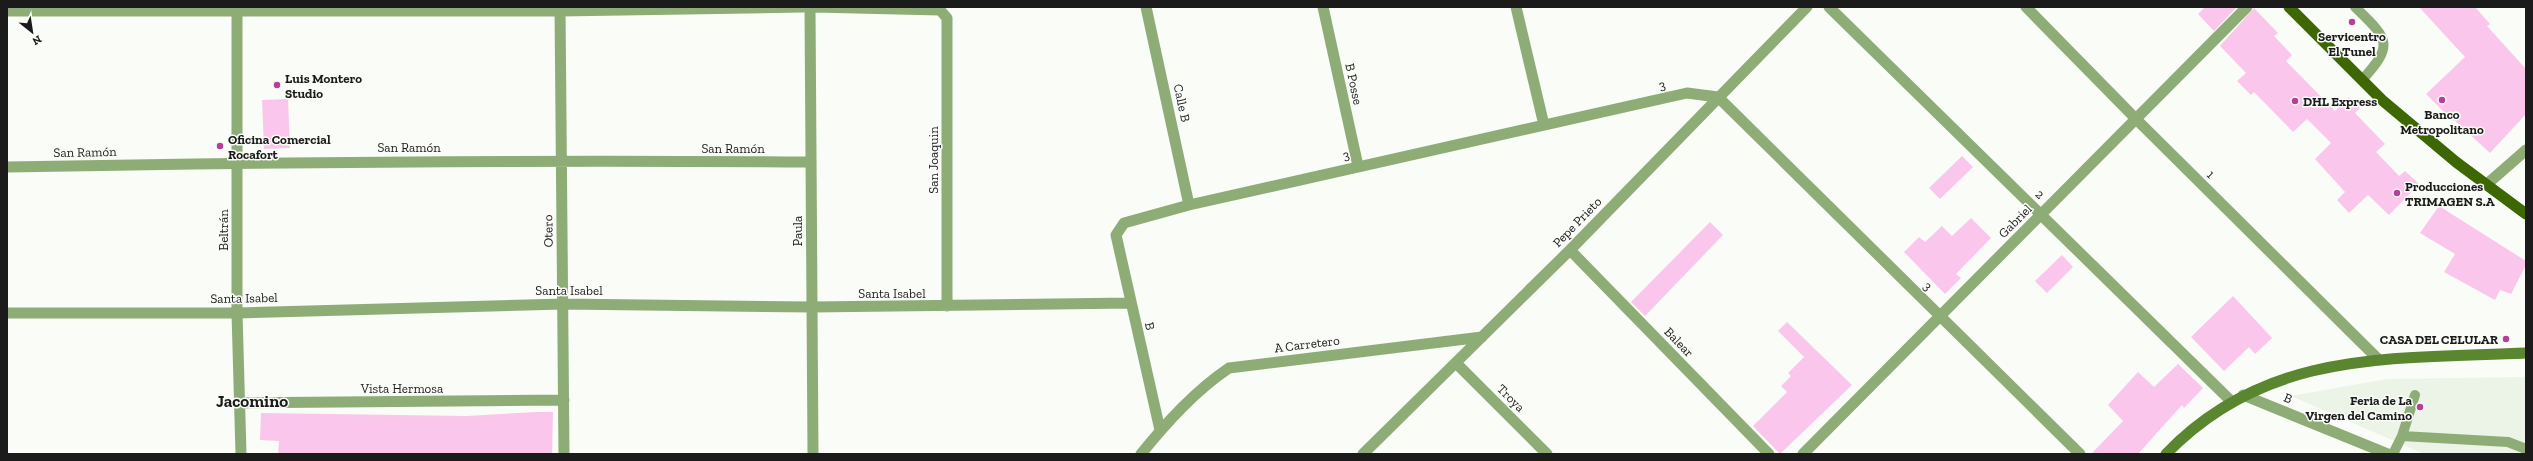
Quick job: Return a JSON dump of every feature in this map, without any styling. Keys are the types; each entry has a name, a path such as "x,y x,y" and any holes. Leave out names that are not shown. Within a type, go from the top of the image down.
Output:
{"main road":[{"path":"2289,7 2382,100 2486,185 2526,214"},
{"path":"2166,454 2191,430 2243,395 2272,382 2316,369 2378,359 2526,353"}],"street":[{"path":"7,12 91,9 560,9 803,7"},
{"name":"Paula","path":"810,7 813,454"},
{"name":"San Joaquin","path":"814,7 940,10 947,18 947,306"},
{"name":"Calle B","path":"1146,7 1189,205"},
{"name":"B Posse","path":"1323,7 1358,166"},
{"path":"1516,7 1544,125"},
{"name":"Pepe Prieto","path":"1363,454 1570,250 1807,7"},
{"name":"2","path":"1829,7 2231,402"},
{"name":"1","path":"2026,7 2136,119 2378,359"},
{"name":"Gabriel","path":"1802,454 2248,7"},
{"name":"Beltrán","path":"237,9 236,313 241,454"},
{"name":"Otero","path":"560,9 564,454"},
{"name":"3","path":"1119,228 1124,223 1189,205 1687,93 1718,97 2080,454"},
{"path":"2486,185 2526,150"},
{"name":"San Ramón","path":"7,167 237,162 811,162"},
{"name":"B","path":"1119,228 1116,235 1130,304 1160,430"},
{"name":"Balear","path":"1570,250 1769,454"},
{"name":"Santa Isabel","path":"7,313 236,313 563,304 812,307 1130,304"},
{"name":"A Carretero","path":"1141,454 1160,430 1209,382 1229,368 1482,337"},
{"name":"Troya","path":"1456,363 1546,454"},
{"name":"B","path":"2243,395 2388,454"},
{"name":"Vista Hermosa","path":"240,403 564,400"}],"lane":[{"path":"2355,7 2378,28 2383,39 2385,49 2380,61 2362,80"},
{"path":"2393,454 2402,436 2415,395"},
{"path":"2402,436 2508,442 2526,449"}],"shaded area":[{"name":"Feria de La Virgen del Camino","path":"2526,377 2526,454 2424,454 2291,396 2387,379"}],"building":[{"path":"2205,7 2237,7 2214,31 2198,14"},
{"path":"2419,7 2475,7 2490,24 2487,26 2526,69 2526,114 2490,153 2454,120 2453,121 2426,94 2465,57"},
{"path":"2254,8 2278,33 2274,36 2292,55 2286,61 2335,111 2349,97 2360,108 2355,113 2385,144 2376,152 2399,176 2405,171 2419,184 2389,215 2368,195 2349,213 2337,200 2345,192 2315,159 2331,143 2307,119 2293,132 2254,92 2251,95 2237,81 2246,73 2220,46"},
{"path":"288,99 290,148 264,149 262,100"},
{"path":"1962,156 1973,167 1940,199 1929,188"},
{"path":"2439,206 2526,261 2526,265 2511,294 2500,290 2495,300 2444,272 2455,254 2420,233"},
{"path":"1971,218 1991,238 1956,274 1961,278 1945,294 1904,252 1919,237 1925,242 1942,226 1952,236"},
{"path":"1710,222 1723,235 1645,316 1631,302"},
{"path":"2062,255 2073,267 2047,293 2035,281"},
{"path":"2233,296 2272,338 2255,354 2249,347 2224,371 2191,337"},
{"path":"1787,322 1852,385 1780,454 1753,426 1787,392 1781,386 1791,376 1788,373 1804,357 1778,331"},
{"path":"2178,364 2203,388 2184,408 2182,405 2138,454 2091,454 2123,421 2108,405 2138,372 2154,387"},
{"path":"553,412 552,454 278,454 279,441 260,440 261,413 467,416"}],"place":[{"name":"Servicentro El Tunel","path":"2352,22"},
{"name":"Luis Montero Studio","path":"277,85"},
{"name":"Banco Metropolitano","path":"2442,100"},
{"name":"DHL Express","path":"2295,101"},
{"name":"Oficina Comercial Rocafort","path":"220,146"},
{"name":"Producciones TRIMAGEN S.A","path":"2397,193"},
{"name":"CASA DEL CELULAR","path":"2506,339"},
{"name":"Feria de La Virgen del Camino","path":"2420,407"}],"district":[{"name":"Jacomino","path":"252,401"}]}
